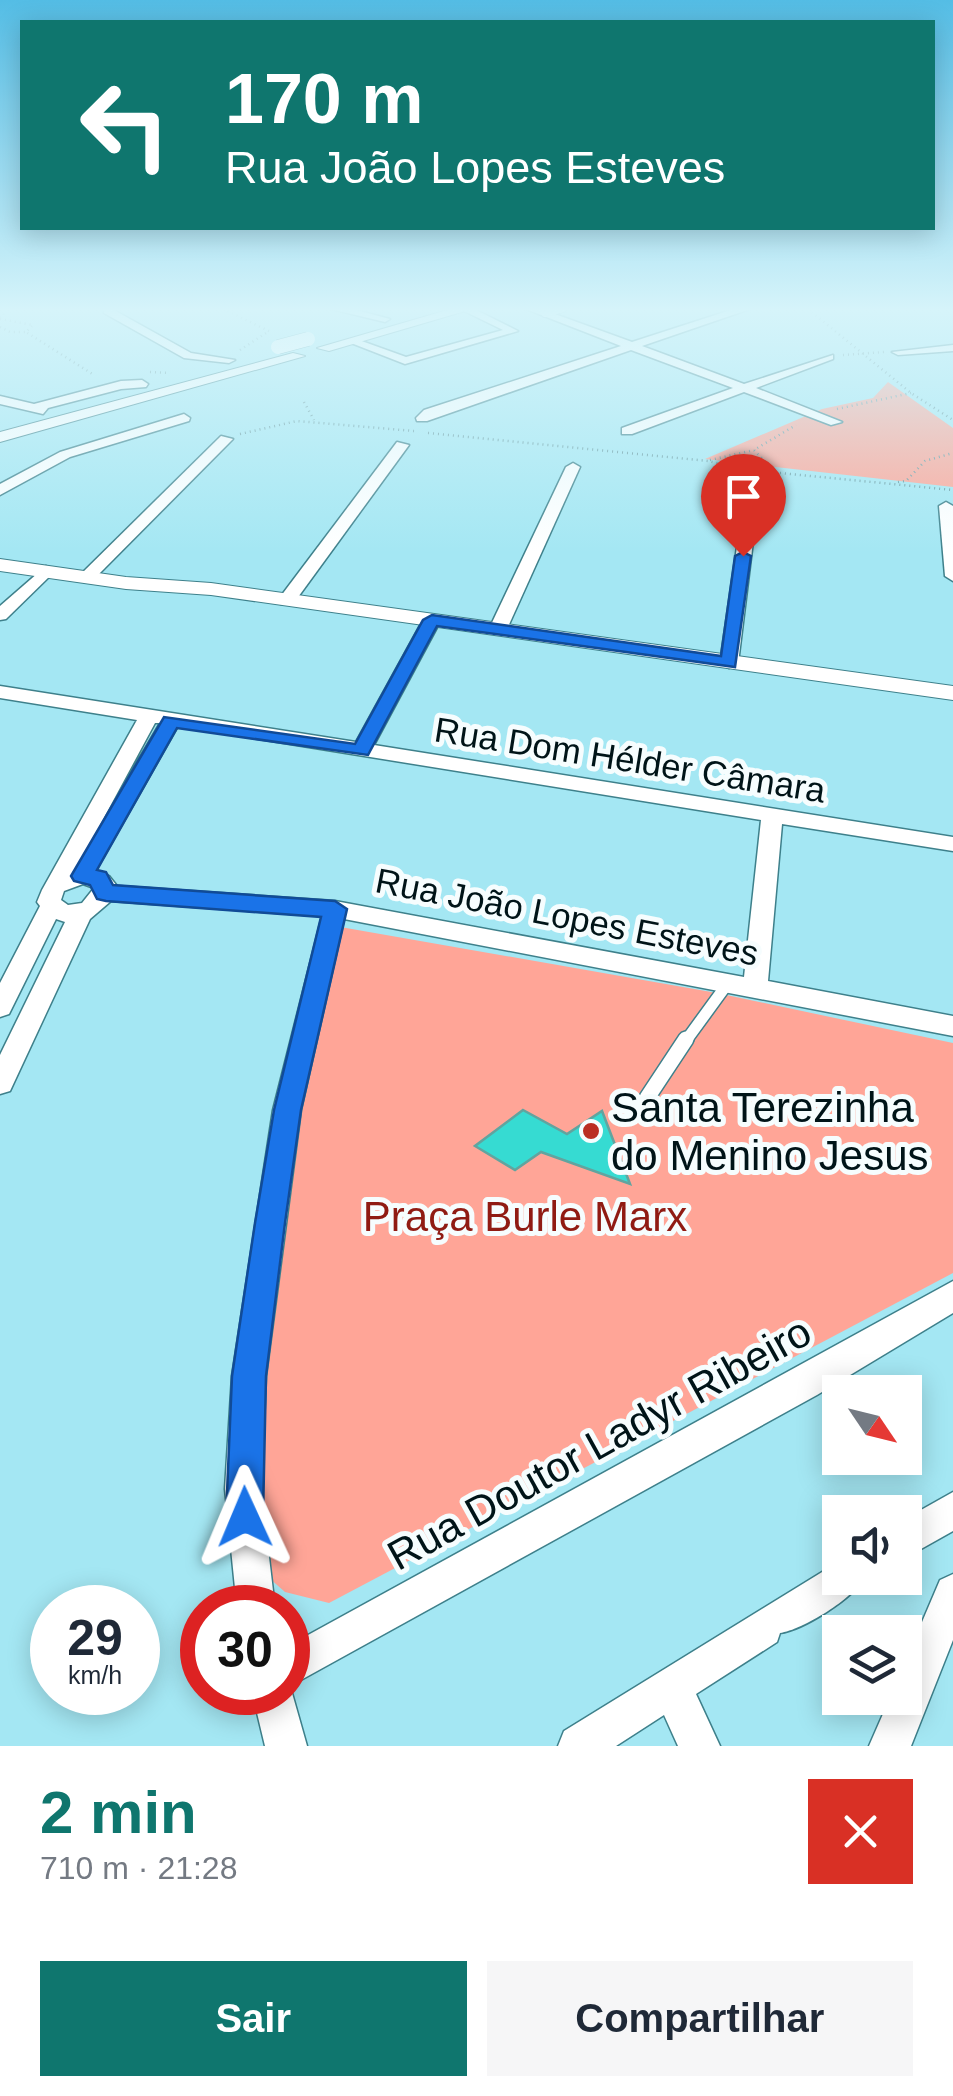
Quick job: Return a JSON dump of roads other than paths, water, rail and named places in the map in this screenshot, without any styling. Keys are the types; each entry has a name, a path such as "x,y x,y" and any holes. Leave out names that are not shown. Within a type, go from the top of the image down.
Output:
{"street":[{"path":"0,422 43,407 114,390"},
{"path":"0,436 168,390"},
{"path":"422,418 428,412 493,390"},
{"path":"627,432 736,390"},
{"path":"749,390 836,422"},
{"path":"1,405 43,407"},
{"path":"0,491 31,469 62,454 184,418"},
{"path":"86,578 226,439"},
{"path":"287,600 402,445"},
{"path":"498,628 574,467"},
{"path":"729,663 753,486"},
{"path":"946,506 953,576"},
{"path":"0,564 86,578 175,584 953,693"},
{"path":"0,615 46,572"},
{"path":"361,751 432,620"},
{"name":"Rua Dom Hélder Câmara","path":"0,692 953,844"},
{"path":"0,1007 148,718"},
{"path":"55,896 82,876 171,721"},
{"path":"755,987 772,814"},
{"path":"55,896 63,914 80,913 97,905 106,893 98,878 82,876"},
{"name":"Rua João Lopes Esteves","path":"106,893 335,909 953,1026"},
{"path":"253,1585 243,1489 249,1376 288,1110 335,909"},
{"path":"0,1083 80,913"},
{"name":"Rua Doutor Ladyr Ribeiro","path":"310,1655 805,1384 953,1296"},
{"path":"922,1529 953,1510"},
{"path":"580,1746 822,1592"},
{"path":"890,1746 953,1593"},
{"path":"672,1687 699,1746"},
{"path":"278,1715 286,1746"}],"lane":[{"path":"647,1098 728,983"}],"place":[{"name":"Santa Terezinha do Menino Jesus","path":"591,1131"}],"park label":[{"name":"Praça Burle Marx","path":"525,1216"}]}
